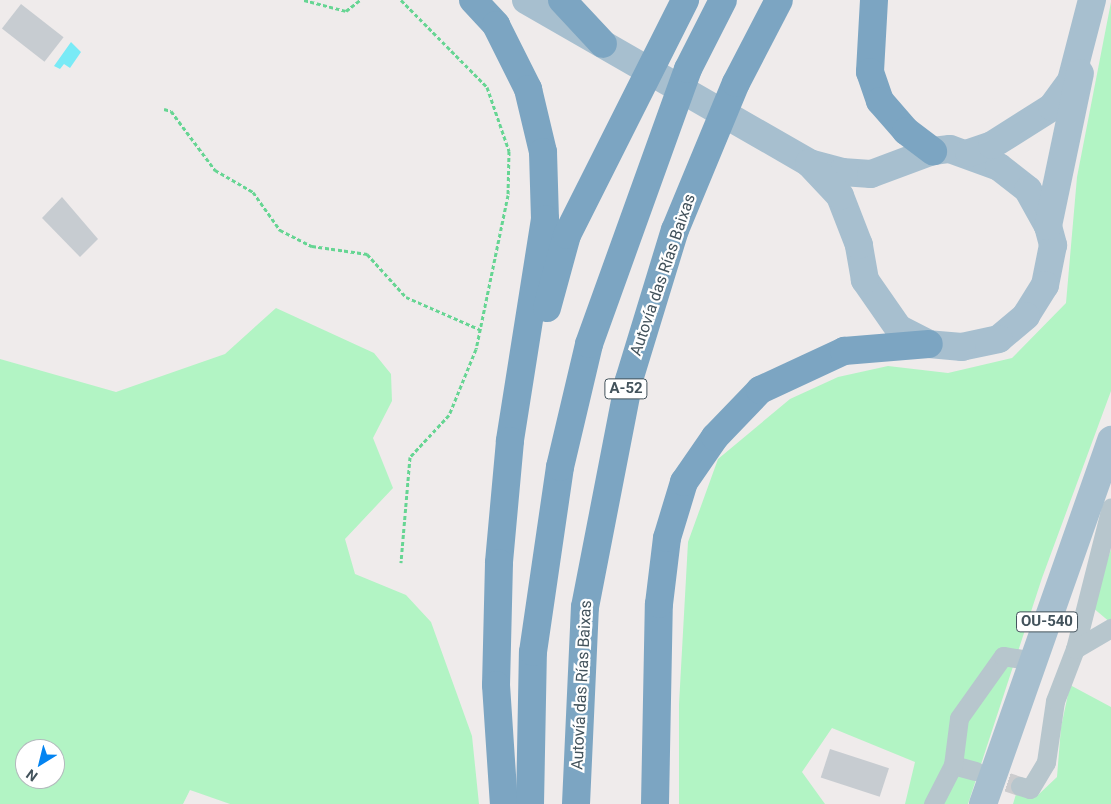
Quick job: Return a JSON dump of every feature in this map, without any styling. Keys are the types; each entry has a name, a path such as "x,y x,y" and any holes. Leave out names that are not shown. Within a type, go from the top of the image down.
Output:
{"highway":[{"path":"472,0 496,24 528,89 543,152 545,219 510,441 499,563 496,686 504,804"},
{"path":"562,0 603,44"},
{"path":"510,441 566,235 685,0"},
{"name":"A-52","path":"530,804 534,652 560,468 589,344 688,69 723,0"},
{"name":"Autovía das Rías Baixas","path":"576,804 585,607 629,380 675,230 736,83 779,0"},
{"path":"874,0 870,72 880,101 906,131 933,151"},
{"path":"655,804 658,604 667,538 684,482 715,437 760,390 844,351 929,344"}],"main road":[{"path":"526,0 809,163 840,196 859,245 865,280 880,308 899,329 929,344 962,347 999,338 1026,316 1045,285 1053,246 1048,226 1028,190 999,167 969,153 933,151 871,174 842,172 809,163"},
{"path":"1048,226 1067,154 1084,37 1092,0"},
{"path":"969,153 992,145 1052,107 1071,81 1084,37"},
{"name":"OU-540","path":"983,804 1033,661 1103,488 1111,440"}],"street":[{"path":"1020,786 1030,789 1046,762 1056,701 1076,649 1111,507"},
{"path":"1076,649 1111,628"},
{"path":"933,804 953,765 959,718 1003,656 1033,661"},
{"path":"953,765 975,771"}],"path":[{"path":"304,0 346,11 360,0"},
{"path":"401,0 487,87 508,151 508,195 476,350 449,415 410,457 401,563"},
{"path":"164,109 171,111 216,170 253,192 280,230 312,246 367,254 406,298 479,329"}],"green space":[{"path":"1111,2 1111,391 1042,578 968,804 905,804 915,762 832,728 802,772 825,804 679,804 679,704 688,542 718,459 790,399 838,377 888,366 948,373 1012,358 1066,303 1077,177"},
{"path":"276,308 374,353 391,374 392,401 373,438 393,488 345,539 355,574 406,595 431,622 472,736 479,804 230,804 190,790 183,804 0,804 0,359 116,392 225,354"},
{"path":"1111,549 1111,623 1092,607"},
{"path":"1070,685 1111,707 1111,804 1013,804 1016,794 1038,795 1057,777 1061,727"}],"water":[{"path":"71,42 81,52 70,68 64,64 60,69 54,66"}],"building":[{"path":"21,4 64,37 44,62 2,28"},
{"path":"62,197 98,239 80,257 42,218"},
{"path":"830,749 889,768 880,797 821,778"}],"tunnel":[{"path":"981,773 1020,786"}]}
